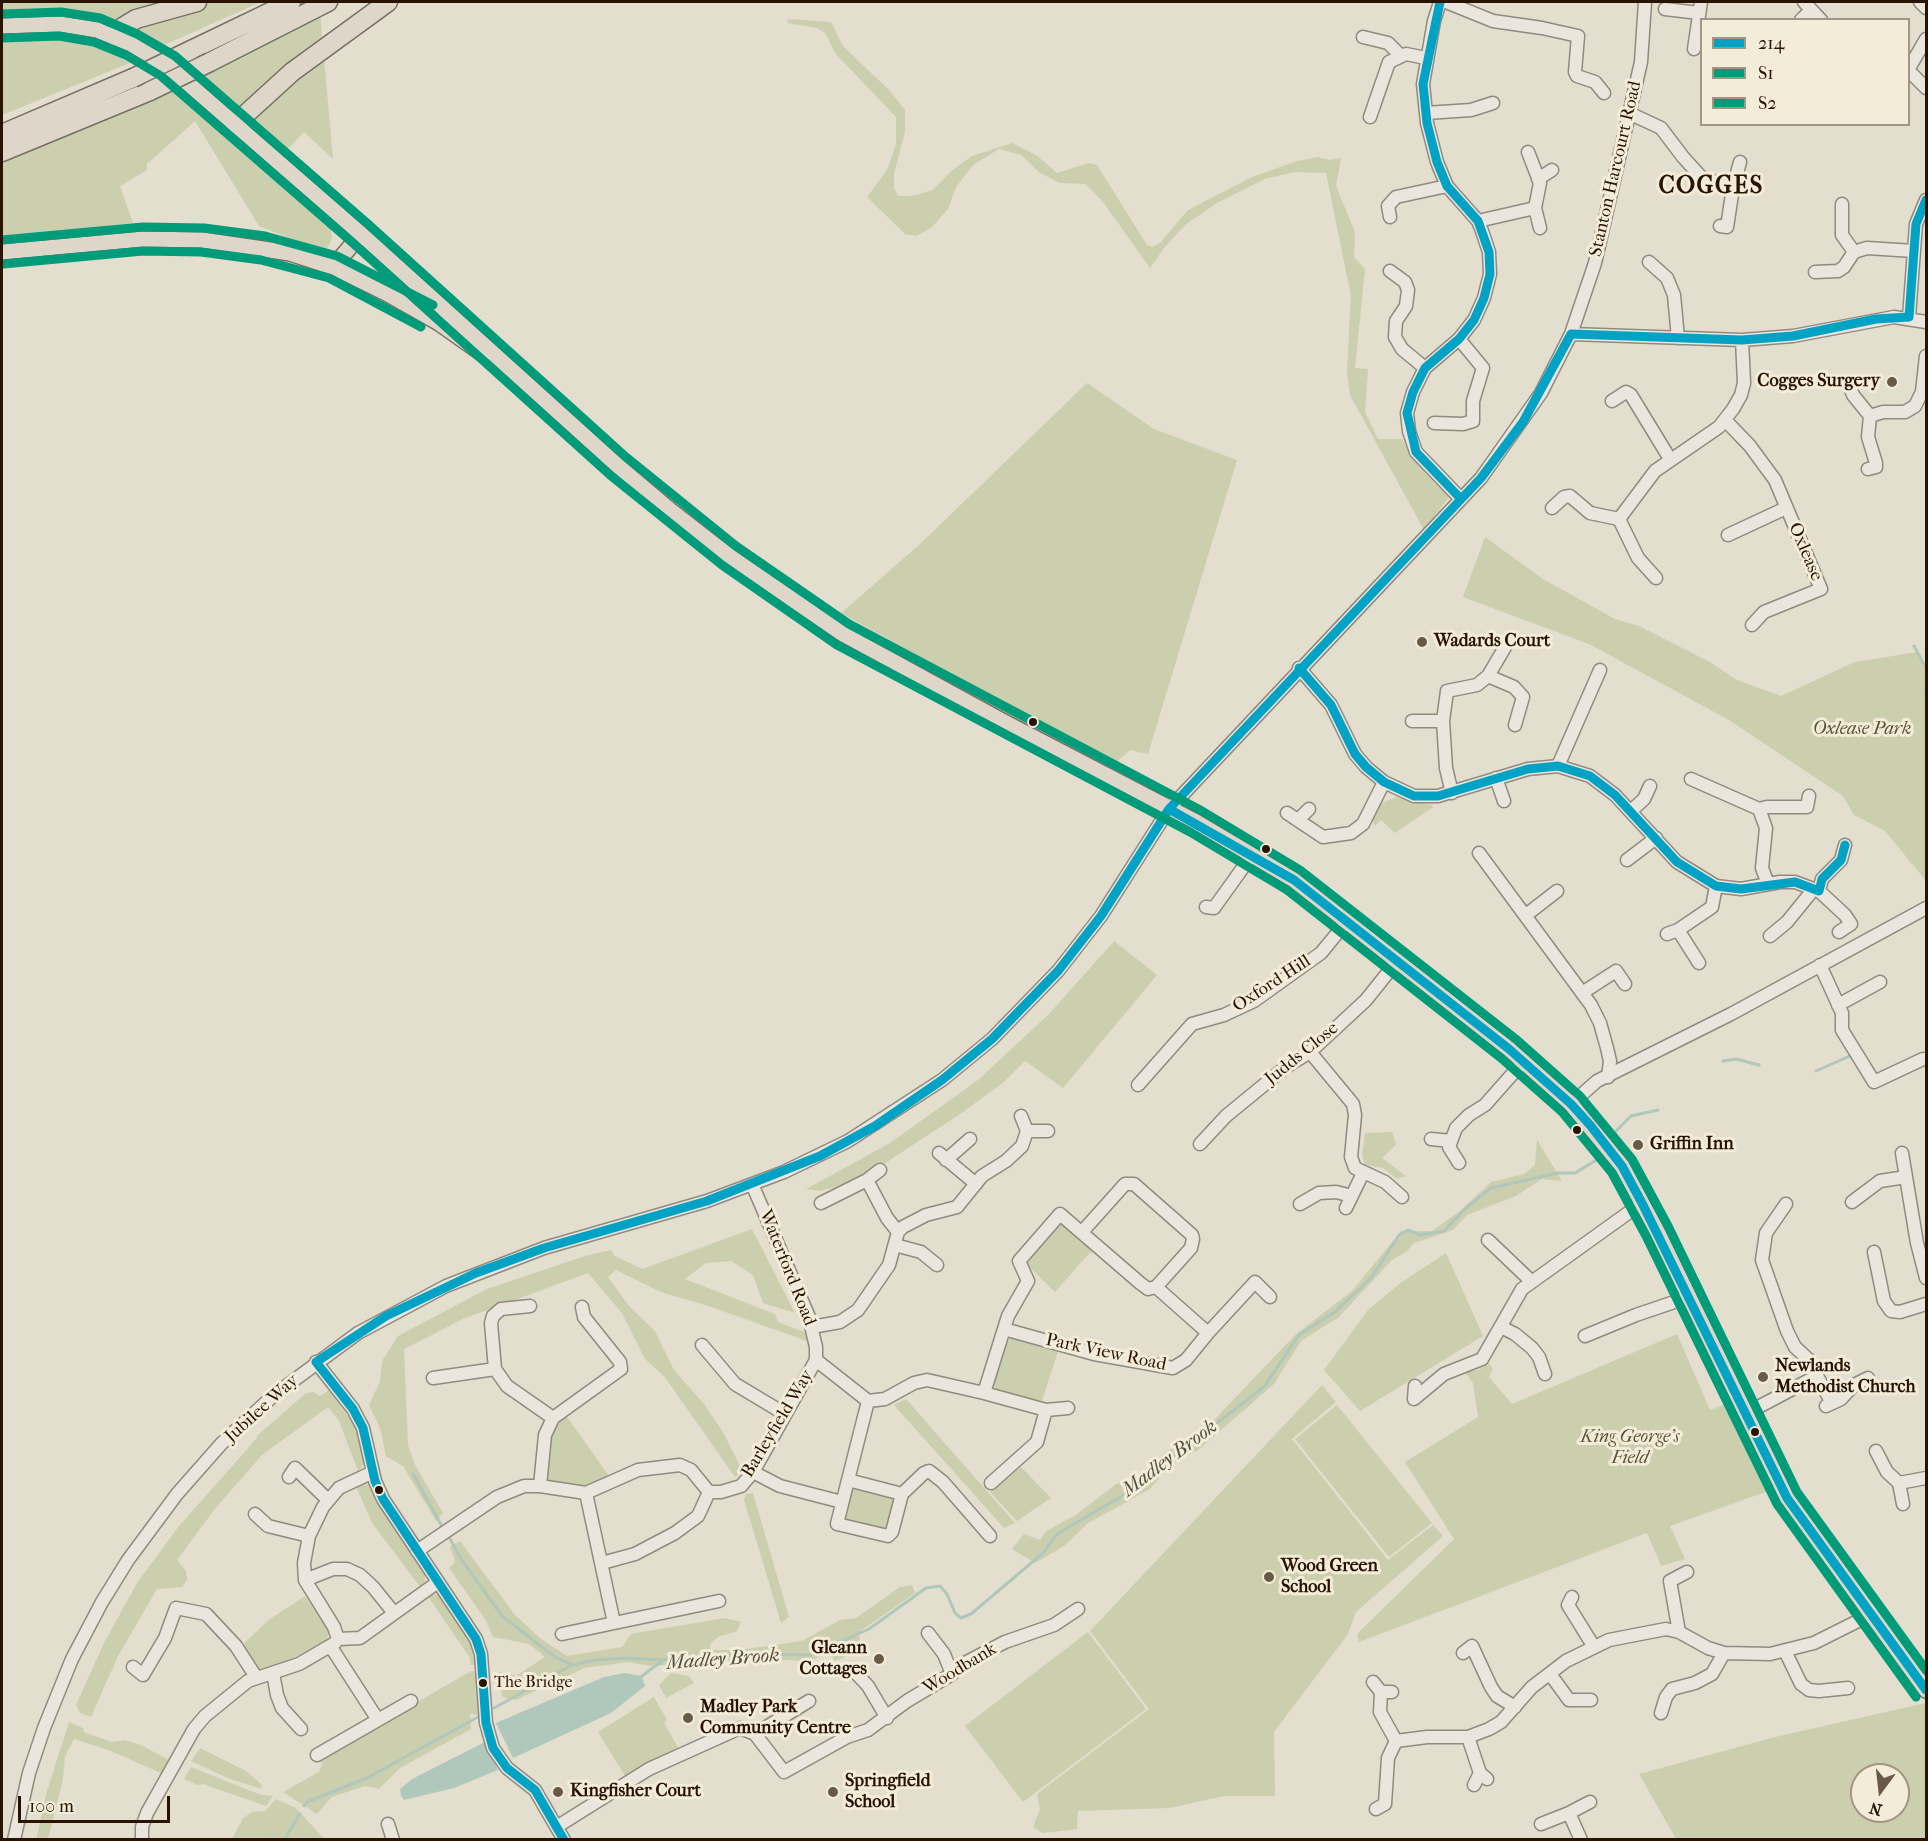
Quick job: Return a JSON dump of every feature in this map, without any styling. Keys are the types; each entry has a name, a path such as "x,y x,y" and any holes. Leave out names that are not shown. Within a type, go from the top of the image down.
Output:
{"highway":[{"path":"115,36 123,27 136,19 197,2"},
{"path":"2,134 133,78 291,2"},
{"path":"2,152 150,91 328,2"},
{"path":"235,124 292,72 388,2"}],"main road":[{"path":"2,27 60,24 97,30 115,36 168,66 362,234 670,512 729,556 843,634 1196,822 1294,880 1348,920 1523,1062 1571,1104 1622,1166 1689,1297 1744,1414 1801,1520 1926,1690"},
{"path":"333,267 362,234"},
{"path":"2,252 110,240 202,240 290,253 333,267 413,307 486,357 515,371"}],"street":[{"path":"1440,2 1426,58 1423,84 1426,113 1437,162 1447,186 1478,221 1489,252 1489,285 1474,320 1459,339 1425,368 1413,392 1407,413 1412,443 1430,467 1461,500"},
{"path":"1446,2 1493,21 1578,36 1575,72 1577,76 1595,82 1604,93"},
{"name":"Stanton Harcourt Road","path":"1461,500 1494,462 1523,422 1571,334 1595,263 1629,113 1642,55 1646,2"},
{"path":"1920,2 1926,8"},
{"path":"1665,9 1700,7 1694,49"},
{"path":"1363,38 1388,43 1400,56"},
{"path":"1910,67 1926,39"},
{"path":"1370,117 1389,62 1400,56 1426,58"},
{"path":"1910,72 1926,88"},
{"path":"1426,113 1471,110 1493,103"},
{"path":"1629,113 1661,128 1683,158 1702,178 1733,188"},
{"path":"1528,152 1538,179 1539,195 1534,208 1540,228"},
{"path":"1720,226 1727,226 1740,162"},
{"path":"1538,179 1552,170"},
{"path":"1390,217 1388,206 1396,197 1447,186"},
{"path":"1909,317 1916,225 1926,200"},
{"path":"1842,204 1842,235 1854,252"},
{"path":"1478,221 1534,208"},
{"path":"1815,272 1838,271 1844,267 1854,252 1867,248 1914,251"},
{"path":"1649,262 1667,278 1674,295 1678,338"},
{"path":"1390,271 1405,282 1408,290 1406,306 1396,321 1395,337 1402,349 1425,368"},
{"path":"1571,334 1742,340 1793,336 1876,320 1909,317 1926,322"},
{"path":"1434,423 1463,424 1473,421 1473,401 1483,368 1459,339"},
{"path":"1619,519 1640,489 1670,459 1725,420 1741,395 1742,340"},
{"path":"1870,416 1905,412 1915,406 1922,392 1926,356"},
{"path":"1849,384 1859,404 1870,416 1868,437 1876,467 1868,469"},
{"path":"1612,401 1626,392 1632,395 1670,459"},
{"name":"Oxlease","path":"1725,420 1767,467 1821,589 1764,612 1752,625"},
{"path":"1552,508 1564,497 1570,496 1590,513 1619,519"},
{"name":"Jubilee Way","path":"14,1839 29,1773 54,1701 72,1659 128,1560 177,1494 206,1460 266,1402 316,1362 387,1316 487,1268 544,1248 707,1201 820,1156 875,1126 942,1080 992,1039 1040,991 1090,931 1169,809 1299,668 1461,500"},
{"name":"Oxlease","path":"1728,535 1786,508"},
{"path":"1619,519 1638,558 1656,578"},
{"path":"1452,793 1446,768 1443,721 1447,691 1477,685 1488,676 1509,642"},
{"path":"1299,668 1331,705 1355,754 1384,782 1414,796 1426,798 1452,793 1528,769 1558,766 1590,776 1631,811 1677,862 1716,886 1741,889 1795,882 1816,890 1845,915 1851,924 1839,932"},
{"path":"1558,766 1600,670"},
{"path":"1488,676 1514,687 1523,697 1515,725"},
{"path":"1412,721 1443,721"},
{"path":"1496,778 1504,801"},
{"path":"1691,779 1759,810 1766,828 1762,868 1768,884"},
{"path":"1287,813 1299,819 1312,832 1323,837 1351,833 1367,818 1384,782"},
{"path":"1631,811 1644,799 1650,786"},
{"path":"1759,810 1767,807 1807,807 1809,796"},
{"path":"1299,819 1309,809"},
{"path":"1627,860 1656,838"},
{"path":"1770,936 1787,922 1816,890 1822,879 1841,860 1845,845"},
{"path":"1479,853 1582,993 1600,1023 1610,1061 1608,1077"},
{"path":"1206,907 1214,908 1252,855"},
{"path":"1699,963 1672,932 1712,907 1716,886"},
{"path":"1526,915 1557,891"},
{"path":"1571,1104 1583,1091 1608,1077 1926,908"},
{"name":"Oxford Hill","path":"1138,1085 1192,1024 1224,1015 1254,1001 1321,952 1348,920"},
{"name":"Judds Close","path":"1200,1144 1226,1116 1287,1066 1310,1053 1366,1000 1398,960"},
{"path":"1820,965 1842,1013 1842,1030 1874,1082 1923,1059"},
{"path":"1582,993 1616,971 1624,984"},
{"path":"1838,1005 1881,982"},
{"path":"1310,1053 1353,1104 1355,1115 1352,1157 1355,1168 1385,1182 1402,1197"},
{"path":"1460,1163 1449,1147 1461,1122 1485,1105 1523,1062"},
{"path":"812,1327 840,1322 858,1310 889,1265 898,1232 914,1220 957,1207 976,1184 1022,1146 1027,1131 1021,1116"},
{"path":"1027,1131 1048,1131"},
{"path":"970,1139 942,1156 976,1184"},
{"path":"1431,1139 1450,1141"},
{"path":"1902,1153 1917,1243 1926,1278"},
{"path":"821,1203 867,1180 880,1170"},
{"path":"1300,1203 1319,1193 1336,1192 1349,1202 1363,1173"},
{"path":"1851,1202 1880,1181 1906,1177"},
{"path":"867,1180 887,1218 898,1232"},
{"name":"Waterford Road","path":"752,1184 812,1327 816,1360"},
{"path":"984,1393 1012,1304 1022,1293 1028,1281 1019,1261 1060,1214 1148,1289 1156,1287 1191,1248 1193,1239 1192,1235 1134,1184 1125,1185 1082,1232"},
{"path":"1415,1386 1414,1399 1444,1374 1482,1359 1522,1289 1642,1203"},
{"path":"1786,1204 1766,1233 1762,1260 1787,1331 1795,1347 1809,1360 1829,1405 1841,1399 1854,1384 1868,1378"},
{"path":"1488,1240 1531,1281"},
{"path":"895,1245 921,1252 937,1265"},
{"path":"1874,1252 1884,1301 1891,1311 1900,1312 1926,1304"},
{"path":"1156,1287 1208,1333 1252,1280 1270,1297"},
{"path":"1585,1336 1689,1297"},
{"path":"530,1306 501,1309 493,1316 491,1323 495,1369 507,1386 553,1418"},
{"path":"540,1486 545,1435 553,1418 621,1369 620,1362 584,1317 582,1306"},
{"path":"1501,1327 1532,1348 1539,1357 1545,1374"},
{"name":"Park View Road","path":"1004,1329 1094,1354 1173,1368 1186,1360 1208,1333"},
{"path":"702,1345 735,1384 785,1414"},
{"path":"816,1360 868,1401 885,1399 914,1383 927,1380 1046,1410 1068,1408"},
{"name":"Barleyfield Way","path":"709,1492 721,1492 741,1486 753,1473 816,1360"},
{"path":"316,1362 359,1418 368,1441 378,1490 479,1646 486,1723 493,1748 507,1768 535,1790 564,1839"},
{"path":"433,1378 495,1369"},
{"path":"1744,1414 1817,1376"},
{"path":"868,1401 837,1524 888,1536 892,1532 902,1494 929,1471 943,1482 990,1536"},
{"path":"992,1483 1037,1442 1046,1410"},
{"path":"1876,1451 1887,1472 1899,1483 1903,1504"},
{"path":"417,1551 505,1493 524,1486 586,1493 638,1470 680,1465 691,1470 709,1492 698,1516 675,1533 635,1554 602,1563"},
{"path":"289,1477 295,1468 328,1500"},
{"path":"373,1472 346,1483 328,1500 309,1536 304,1563 305,1580 334,1627 334,1643 378,1720"},
{"path":"753,1473 780,1486 842,1502"},
{"path":"1899,1483 1926,1478"},
{"path":"848,1479 902,1494"},
{"path":"586,1493 614,1623"},
{"path":"255,1514 268,1526 309,1536"},
{"path":"305,1580 333,1569 347,1569 360,1575 373,1587 394,1613"},
{"path":"1679,1632 1670,1581 1687,1572"},
{"path":"142,1839 143,1820 194,1728 231,1693 256,1677 299,1664 334,1643 360,1638 438,1582"},
{"path":"562,1634 719,1601"},
{"path":"1566,1603 1594,1647"},
{"path":"133,1667 143,1675 165,1638 176,1608 206,1614 236,1647 256,1677"},
{"name":"Woodbank","path":"755,1734 784,1772 847,1737 868,1730 907,1701 963,1665 1005,1642 1054,1625 1078,1609"},
{"path":"1396,1741 1427,1737 1468,1737 1495,1725 1532,1688 1566,1660 1626,1635 1666,1629 1679,1632 1708,1648 1724,1653 1751,1656 1785,1651 1834,1635 1870,1615"},
{"path":"928,1633 944,1654 952,1674"},
{"path":"1462,1653 1472,1646 1497,1696 1515,1707"},
{"path":"1785,1651 1801,1684 1809,1690 1848,1688"},
{"path":"1661,1713 1671,1689 1695,1683 1712,1674 1724,1653"},
{"path":"854,1671 868,1686 887,1718"},
{"path":"273,1673 282,1708 302,1729"},
{"path":"1550,1674 1569,1700 1591,1700"},
{"path":"1382,1689 1380,1712 1396,1741"},
{"path":"317,1755 411,1701"},
{"path":"558,1826 677,1754 687,1754 729,1730 740,1728 755,1734 809,1701"},
{"path":"1468,1737 1484,1776 1474,1785"},
{"path":"1385,1807 1389,1783 1388,1758 1396,1741"},
{"path":"1541,1824 1590,1802"},
{"path":"1569,1813 1581,1839"},
{"path":"388,1824 393,1839"}],"green space":[{"path":"2,2 261,2 155,49 101,18 40,8 2,10"},
{"path":"320,13 333,159 304,132 288,149 196,77"},
{"path":"788,19 831,22 843,46 890,91 905,110 905,132 894,174 894,188 898,196 912,196 933,190 950,172 972,156 1012,143 1036,155 1057,173 1089,163 1097,165 1147,245 1152,247 1160,243 1188,210 1252,177 1297,161 1318,157 1330,160 1341,158 1336,186 1355,232 1354,257 1365,269 1355,368 1368,369 1365,412 1378,439 1402,439 1424,472 1449,497 1424,530 1350,395 1347,373 1351,296 1326,173 1294,172 1265,179 1217,203 1185,225 1150,268 1103,202 1086,184 1060,183 1040,173 1021,155 999,149 973,165 956,187 948,209 931,228 916,236 905,234 867,197 887,170 896,144 896,117 835,53 826,34 817,28 787,23"},
{"path":"63,33 99,42 135,61 2,115 2,38"},
{"path":"177,88 330,223 332,239 325,252 259,226 195,121 147,164 147,170 120,186 133,223 2,238 2,158"},
{"path":"1087,383 1154,429 1237,460 1148,754 1130,750 1114,764 841,613 919,545"},
{"name":"Oxlease Park","path":"1485,537 1543,579 1615,619 1639,626 1710,662 1737,680 1781,696 1855,662 1917,652 1926,671 1926,881 1885,831 1854,815 1843,796 1729,720 1589,644 1463,597"},
{"path":"1396,797 1433,807 1395,833 1381,820 1375,826 1372,820 1380,804"},
{"path":"1114,941 1157,975 1063,1088 1025,1061 1004,1082 963,1112 884,1164 847,1184 820,1191 806,1189 890,1143 978,1080 1049,1014"},
{"path":"1392,1132 1396,1145 1382,1158 1406,1176 1397,1179 1383,1168 1365,1165 1362,1155 1365,1133"},
{"path":"1537,1140 1562,1181 1542,1179 1516,1196 1467,1215 1453,1230 1414,1243 1406,1252 1392,1260 1339,1317 1301,1341 1274,1384 1198,1450 1171,1464 1150,1489 1088,1523 1064,1546 1035,1563 1012,1549 1024,1534 1040,1540 1046,1531 1076,1515 1116,1484 1141,1477 1150,1463 1215,1419 1296,1334 1352,1291 1401,1231 1432,1231 1460,1211 1491,1182 1524,1174 1535,1165"},
{"path":"1062,1222 1093,1249 1055,1292 1025,1263"},
{"path":"752,1229 795,1313 763,1303 753,1275 731,1261 706,1263 685,1279 775,1314 778,1322 809,1334 810,1342 661,1292 616,1270 608,1277 629,1306 655,1331 674,1370 704,1404 723,1432 739,1464 740,1473 735,1477 664,1376 645,1359 622,1313 588,1273 463,1319 404,1349 408,1445 415,1465 443,1513 436,1521 403,1466 386,1456 380,1428 369,1405 380,1381 382,1361 398,1336 487,1289 585,1256 611,1250 615,1256 642,1269"},
{"path":"1446,1253 1483,1336 1360,1411 1324,1370 1368,1310 1399,1284"},
{"name":"King George's Field","path":"1677,1334 1710,1410 1734,1401 1774,1489 1670,1526 1685,1559 1661,1566 1647,1533 1359,1642 1357,1634 1454,1539 1405,1462 1478,1417 1473,1383 1465,1372 1479,1370 1489,1363 1493,1369 1489,1377 1512,1404"},
{"path":"1012,1338 1058,1351 1041,1404 996,1391 994,1385 1006,1342"},
{"path":"1322,1385 1336,1402 1292,1439 1388,1560 1433,1525 1443,1536 1356,1612 1348,1634 1274,1732 1275,1796 1224,1796 1169,1808 1078,1811 1077,1829 1043,1833 1033,1827 1040,1809 1037,1794 1149,1709 1090,1631"},
{"path":"329,1390 358,1430 365,1460 362,1467 358,1471 339,1421 328,1407 262,1455 214,1510 177,1560 186,1571 187,1580 182,1587 157,1589 118,1656 91,1717 80,1713 76,1705 104,1643 137,1583 179,1526 257,1436 306,1393 313,1392 320,1396"},
{"path":"906,1399 1015,1523 1004,1528 894,1405"},
{"path":"1337,1405 1432,1523 1389,1557 1295,1439"},
{"path":"565,1414 609,1476 586,1488 548,1482 544,1477 551,1434"},
{"path":"1021,1467 1051,1498 1017,1521 990,1492"},
{"path":"364,1483 371,1486 425,1572 425,1581 421,1588 372,1523 355,1484"},
{"path":"851,1485 895,1497 896,1502 886,1532 847,1522 843,1517"},
{"path":"753,1493 789,1617 781,1623 744,1500 746,1494"},
{"path":"460,1541 515,1615 540,1638 567,1656 622,1647 631,1634 725,1618 741,1622 737,1631 718,1637 710,1644 710,1650 740,1650 802,1641 840,1620 856,1618 900,1587 912,1585 915,1593 859,1632 861,1650 835,1661 828,1652 811,1661 758,1659 650,1666 628,1662 584,1668 516,1700 502,1697 499,1672 516,1676 545,1657 529,1644 493,1637 485,1619 449,1568 455,1562 450,1547"},
{"path":"439,1594 466,1631 476,1653 477,1665 471,1665 470,1658 427,1595"},
{"path":"305,1596 327,1627 329,1632 327,1639 282,1664 261,1669 255,1668 241,1646 270,1619"},
{"path":"1088,1632 1146,1709 1023,1802 965,1726"},
{"path":"471,1671 476,1672 479,1715 470,1714 471,1729 400,1768 379,1789 365,1786 332,1797 317,1814 283,1792 319,1772 322,1764 319,1759"},
{"path":"671,1673 689,1676 694,1683 666,1698 659,1685"},
{"path":"654,1697 667,1720 664,1722 678,1748 625,1776 598,1732"},
{"path":"1926,1703 1926,1839 1676,1839 1639,1774 1775,1737"},
{"path":"69,1722 83,1728 84,1732 112,1742 125,1740 141,1745 171,1761 163,1774 111,1751 74,1739 65,1756 63,1779 48,1839 36,1840 47,1791"},
{"path":"200,1748 246,1771 260,1783 262,1789 230,1779 191,1761"},
{"path":"191,1767 261,1795 273,1796 266,1806 203,1784 198,1785 184,1779"},
{"path":"276,1799 296,1808 324,1839 232,1839 243,1818 252,1812 265,1811"}],"shaded area":[{"name":"Madley Brook","path":"624,1673 642,1676 645,1686 611,1713 513,1758 496,1723 604,1677"},
{"path":"485,1742 498,1770 454,1788 404,1800 401,1796 400,1789 412,1779"}],"waterway":[{"path":"1914,646 1926,668"},
{"name":"Madley Brook","path":"1816,1071 1852,1055"},
{"name":"Madley Brook","path":"1723,1061 1736,1059 1759,1065"},
{"name":"Madley Brook","path":"1612,1135 1631,1116 1658,1110"},
{"name":"Madley Brook","path":"642,1676 663,1660 755,1654 810,1655 869,1629 926,1588 940,1586 947,1594 955,1613 961,1618 971,1614 1043,1553 1057,1534 1144,1483 1166,1462 1264,1387 1299,1335 1336,1311 1371,1278 1399,1235 1408,1230 1420,1235 1444,1231 1466,1208 1491,1188 1558,1173 1575,1173 1603,1156"},
{"path":"413,1474 444,1530"},
{"path":"448,1535 461,1559 502,1616 555,1657 573,1665 595,1660 627,1658 663,1660"},
{"name":"Madley Brook","path":"494,1708 572,1665"},
{"name":"Madley Brook","path":"304,1806 307,1802 367,1778 478,1717"},
{"name":"Madley Brook","path":"284,1840 300,1814"}],"transit line":[{"name":"214","path":"1440,2 1423,84 1427,123 1437,162 1447,186 1478,221 1489,252 1490,274 1484,298 1474,320 1459,339 1425,368 1413,392 1407,413 1416,452 1461,499"},
{"name":"S2","path":"2,14 61,12 100,18 137,34 175,56 369,225 626,457 736,546 849,624 1202,811 1300,870 1517,1040 1580,1096 1632,1159 1668,1226 1797,1492 1926,1670"},
{"name":"S1","path":"2,38 59,36 94,42 126,55 161,76 353,243 610,475 722,565 837,645 1190,832 1287,890 1501,1058 1562,1112 1612,1173 1646,1236 1777,1504 1916,1697"},
{"name":"214","path":"564,1840 535,1790 507,1768 493,1748 486,1723 481,1654 476,1639 383,1499 375,1481 363,1428 353,1409 316,1362 386,1316 476,1273 544,1248 707,1201 820,1156 875,1126 942,1080 992,1039 1058,971 1101,916 1169,809 1481,478 1523,422 1571,334 1742,340 1793,336 1876,319 1909,317 1916,224 1926,200"},
{"name":"S2","path":"2,240 143,227 204,228 265,236 337,256 433,305"},
{"name":"S1","path":"3,264 143,251 201,252 261,260 329,278 421,327"},
{"name":"214","path":"1299,668 1331,705 1355,754 1366,767 1384,782 1414,796 1438,796 1528,769 1558,766 1590,776 1615,795 1677,862 1716,886 1741,889 1795,882 1819,891 1822,879 1841,860 1845,845"},
{"name":"214","path":"1169,809 1294,880 1509,1049 1571,1104 1590,1125 1622,1166 1642,1203 1787,1498 1926,1690"}],"place":[{"name":"Cogges Surgery","path":"1892,382"},
{"name":"Wadards Court","path":"1422,642"},
{"name":"Griffin Inn","path":"1638,1145"},
{"name":"Newlands Methodist Church","path":"1763,1377"},
{"name":"Wood Green School","path":"1269,1577"},
{"name":"Gleann Cottages","path":"879,1659"},
{"name":"The Bridge","path":"483,1683"},
{"name":"Madley Park Community Centre","path":"688,1718"},
{"name":"Kingfisher Court","path":"558,1792"},
{"name":"Springfield School","path":"833,1792"}],"district":[{"name":"COGGES","path":"1711,187"}]}
